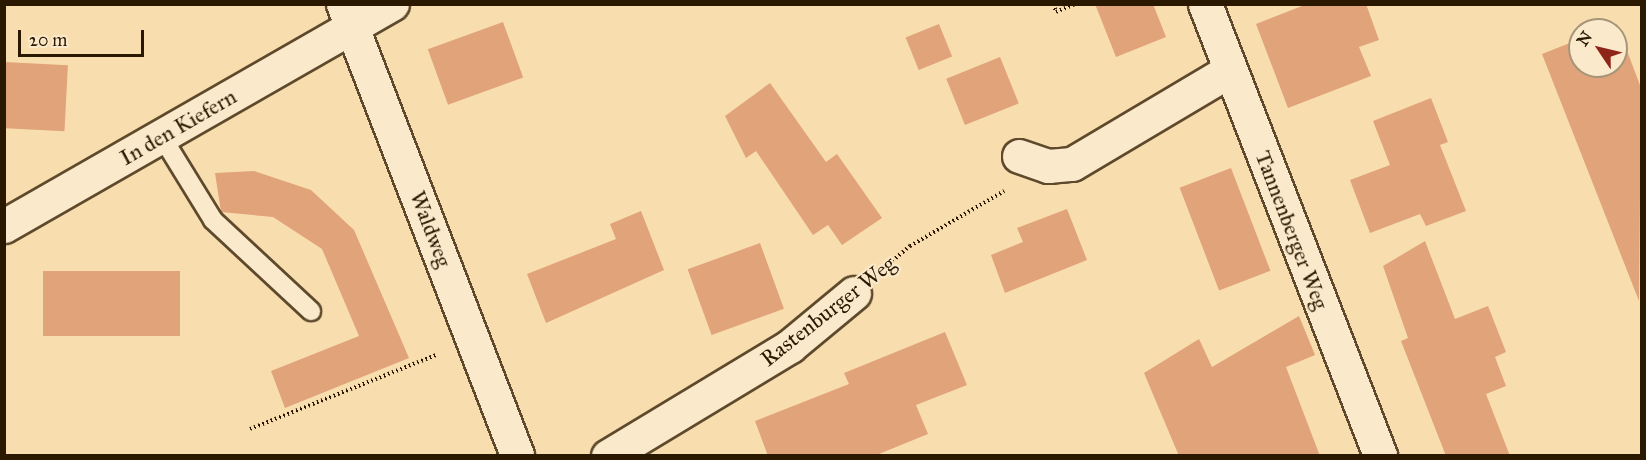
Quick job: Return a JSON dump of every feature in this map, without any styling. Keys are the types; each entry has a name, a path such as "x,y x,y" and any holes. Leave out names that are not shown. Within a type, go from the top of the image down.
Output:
{"street":[{"name":"In den Kiefern","path":"4,226 162,137 348,16 392,4"},
{"name":"Tannenberger Weg","path":"1206,4 1380,456"},
{"name":"Waldweg","path":"348,16 475,340 517,456"},
{"path":"1033,161 1071,164 1230,70"},
{"name":"Rastenburger Weg","path":"608,456 790,346 854,293"}],"lane":[{"path":"162,137 213,220 311,311"}],"path":[{"path":"1053,4 1056,12 1075,4"},
{"name":"Rastenburger Weg","path":"854,293 910,246 1033,161"},
{"path":"250,429 475,340"}],"building":[{"path":"1095,4 1153,4 1166,37 1116,57"},
{"path":"1307,4 1366,4 1379,40 1359,47 1371,76 1288,108 1256,24"},
{"path":"503,22 523,77 448,105 428,49"},
{"path":"939,24 952,56 919,70 906,37"},
{"path":"1568,44 1568,78 1628,78 1628,53 1641,88 1639,301 1542,54"},
{"path":"1000,57 1019,103 965,125 946,79"},
{"path":"4,62 68,65 64,131 4,128"},
{"path":"770,83 826,162 837,154 882,218 842,245 828,225 813,235 756,151 746,158 725,116"},
{"path":"1431,98 1448,142 1440,145 1466,211 1426,226 1420,214 1370,233 1350,180 1390,165 1373,121"},
{"path":"1231,168 1270,271 1219,290 1180,188"},
{"path":"254,171 311,190 354,230 409,358 285,408 271,371 359,336 322,249 273,217 221,212 215,173"},
{"path":"1067,209 1087,260 1005,293 991,255 1023,242 1017,228"},
{"path":"641,211 664,270 546,323 527,274 616,239 610,224"},
{"path":"1425,241 1455,319 1488,306 1506,352 1495,357 1506,386 1486,394 1510,456 1446,456 1401,341 1408,338 1383,266"},
{"path":"760,243 784,309 712,335 688,269"},
{"path":"43,271 180,271 180,336 43,336"},
{"path":"1299,316 1315,355 1286,367 1320,456 1179,456 1144,373 1199,339 1212,367"},
{"path":"945,332 967,385 916,405 928,434 874,456 768,456 755,421 849,384 844,373"}]}
